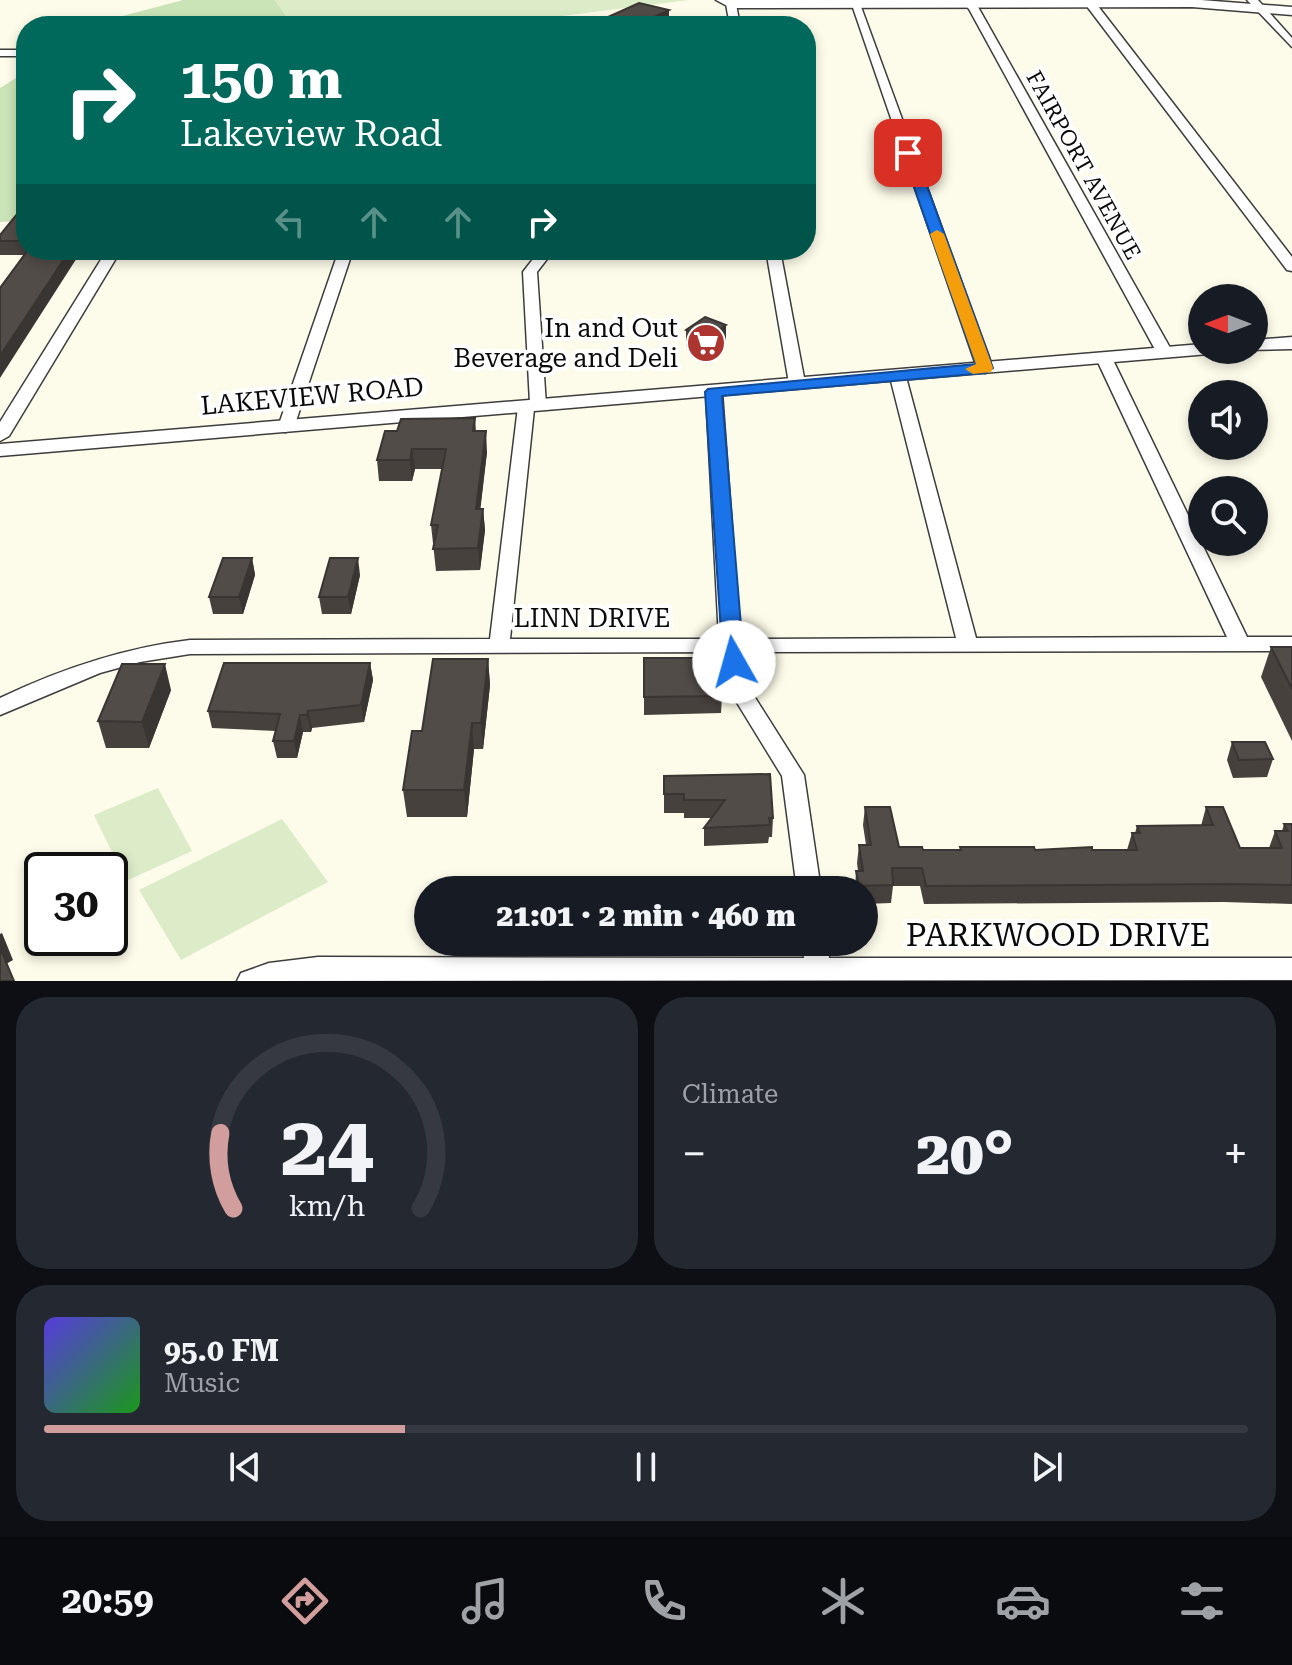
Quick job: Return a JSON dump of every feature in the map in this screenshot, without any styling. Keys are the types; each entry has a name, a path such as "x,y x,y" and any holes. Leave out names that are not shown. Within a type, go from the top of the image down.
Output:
{"street":[{"path":"726,2 1256,4 1292,11"},
{"name":"FAIRPORT AVENUE","path":"966,2 973,8 1165,353"},
{"path":"1099,2 1292,267"},
{"path":"855,4 985,368"},
{"path":"1256,4 1292,44"},
{"path":"0,436 108,260"},
{"path":"286,427 343,260"},
{"path":"499,647 532,406 530,272 539,260"},
{"path":"775,260 797,383"},
{"path":"1268,345 1292,343"},
{"name":"LAKEVIEW ROAD","path":"0,450 1188,351"},
{"path":"1104,358 1240,644"},
{"path":"898,377 968,646"},
{"path":"714,392 730,646 739,688 793,775 807,876"},
{"name":"LINN DRIVE","path":"0,707 38,687 106,662 148,651 190,647 1292,644"},
{"name":"PARKWOOD DRIVE","path":"250,981 269,974 318,968 494,974 818,975 1152,975 1292,969"}],"green space":[{"path":"183,0 275,0 286,16 123,16"},
{"path":"275,0 689,0 561,16 286,16"},
{"path":"16,78 16,221 0,222 0,88"},
{"path":"158,788 192,851 128,880 128,852 112,852 94,815"},
{"path":"282,819 328,882 181,960 139,890"}],"building":[{"path":"639,3 669,10 657,16 610,16"},
{"path":"16,215 16,241 0,241 0,235"},
{"path":"21,260 63,260 0,356 0,288"},
{"path":"705,317 726,325 708,338 686,330"},
{"path":"475,418 473,431 486,431 476,509 483,509 478,548 433,549 438,525 431,525 446,449 412,449 410,460 377,460 385,431 397,431 401,419"},
{"path":"223,558 252,558 239,597 209,597"},
{"path":"330,558 358,558 348,597 319,597"},
{"path":"1271,647 1292,647 1292,689"},
{"path":"644,658 710,658 722,696 644,697"},
{"path":"433,659 488,659 481,723 472,723 464,790 403,790 412,731 422,731"},
{"path":"224,663 370,663 361,705 308,711 307,715 300,715 294,741 273,741 280,714 208,711"},
{"path":"122,664 165,664 142,722 98,721"},
{"path":"1232,742 1265,742 1273,759 1239,760"},
{"path":"770,774 773,818 769,818 770,825 704,828 725,800 684,800 684,794 664,794 664,776"},
{"path":"865,807 890,807 899,847 922,847 923,850 1092,847 1092,850 1137,850 1132,833 1140,833 1137,826 1213,825 1206,807 1223,807 1240,848 1282,848 1275,831 1288,831 1284,824 1292,824 1292,885 926,886 922,868 892,868 893,885 878,885 878,876 857,876 856,871 863,871 859,845 871,845"},
{"path":"0,948 14,981 0,981"}],"slow traffic":[{"path":"937,234 985,368 973,369"}],"place":[{"name":"In and Out Beverage and Deli","path":"706,343"}],"route":[{"path":"734,662 730,646 714,392 985,368 908,153"}]}
